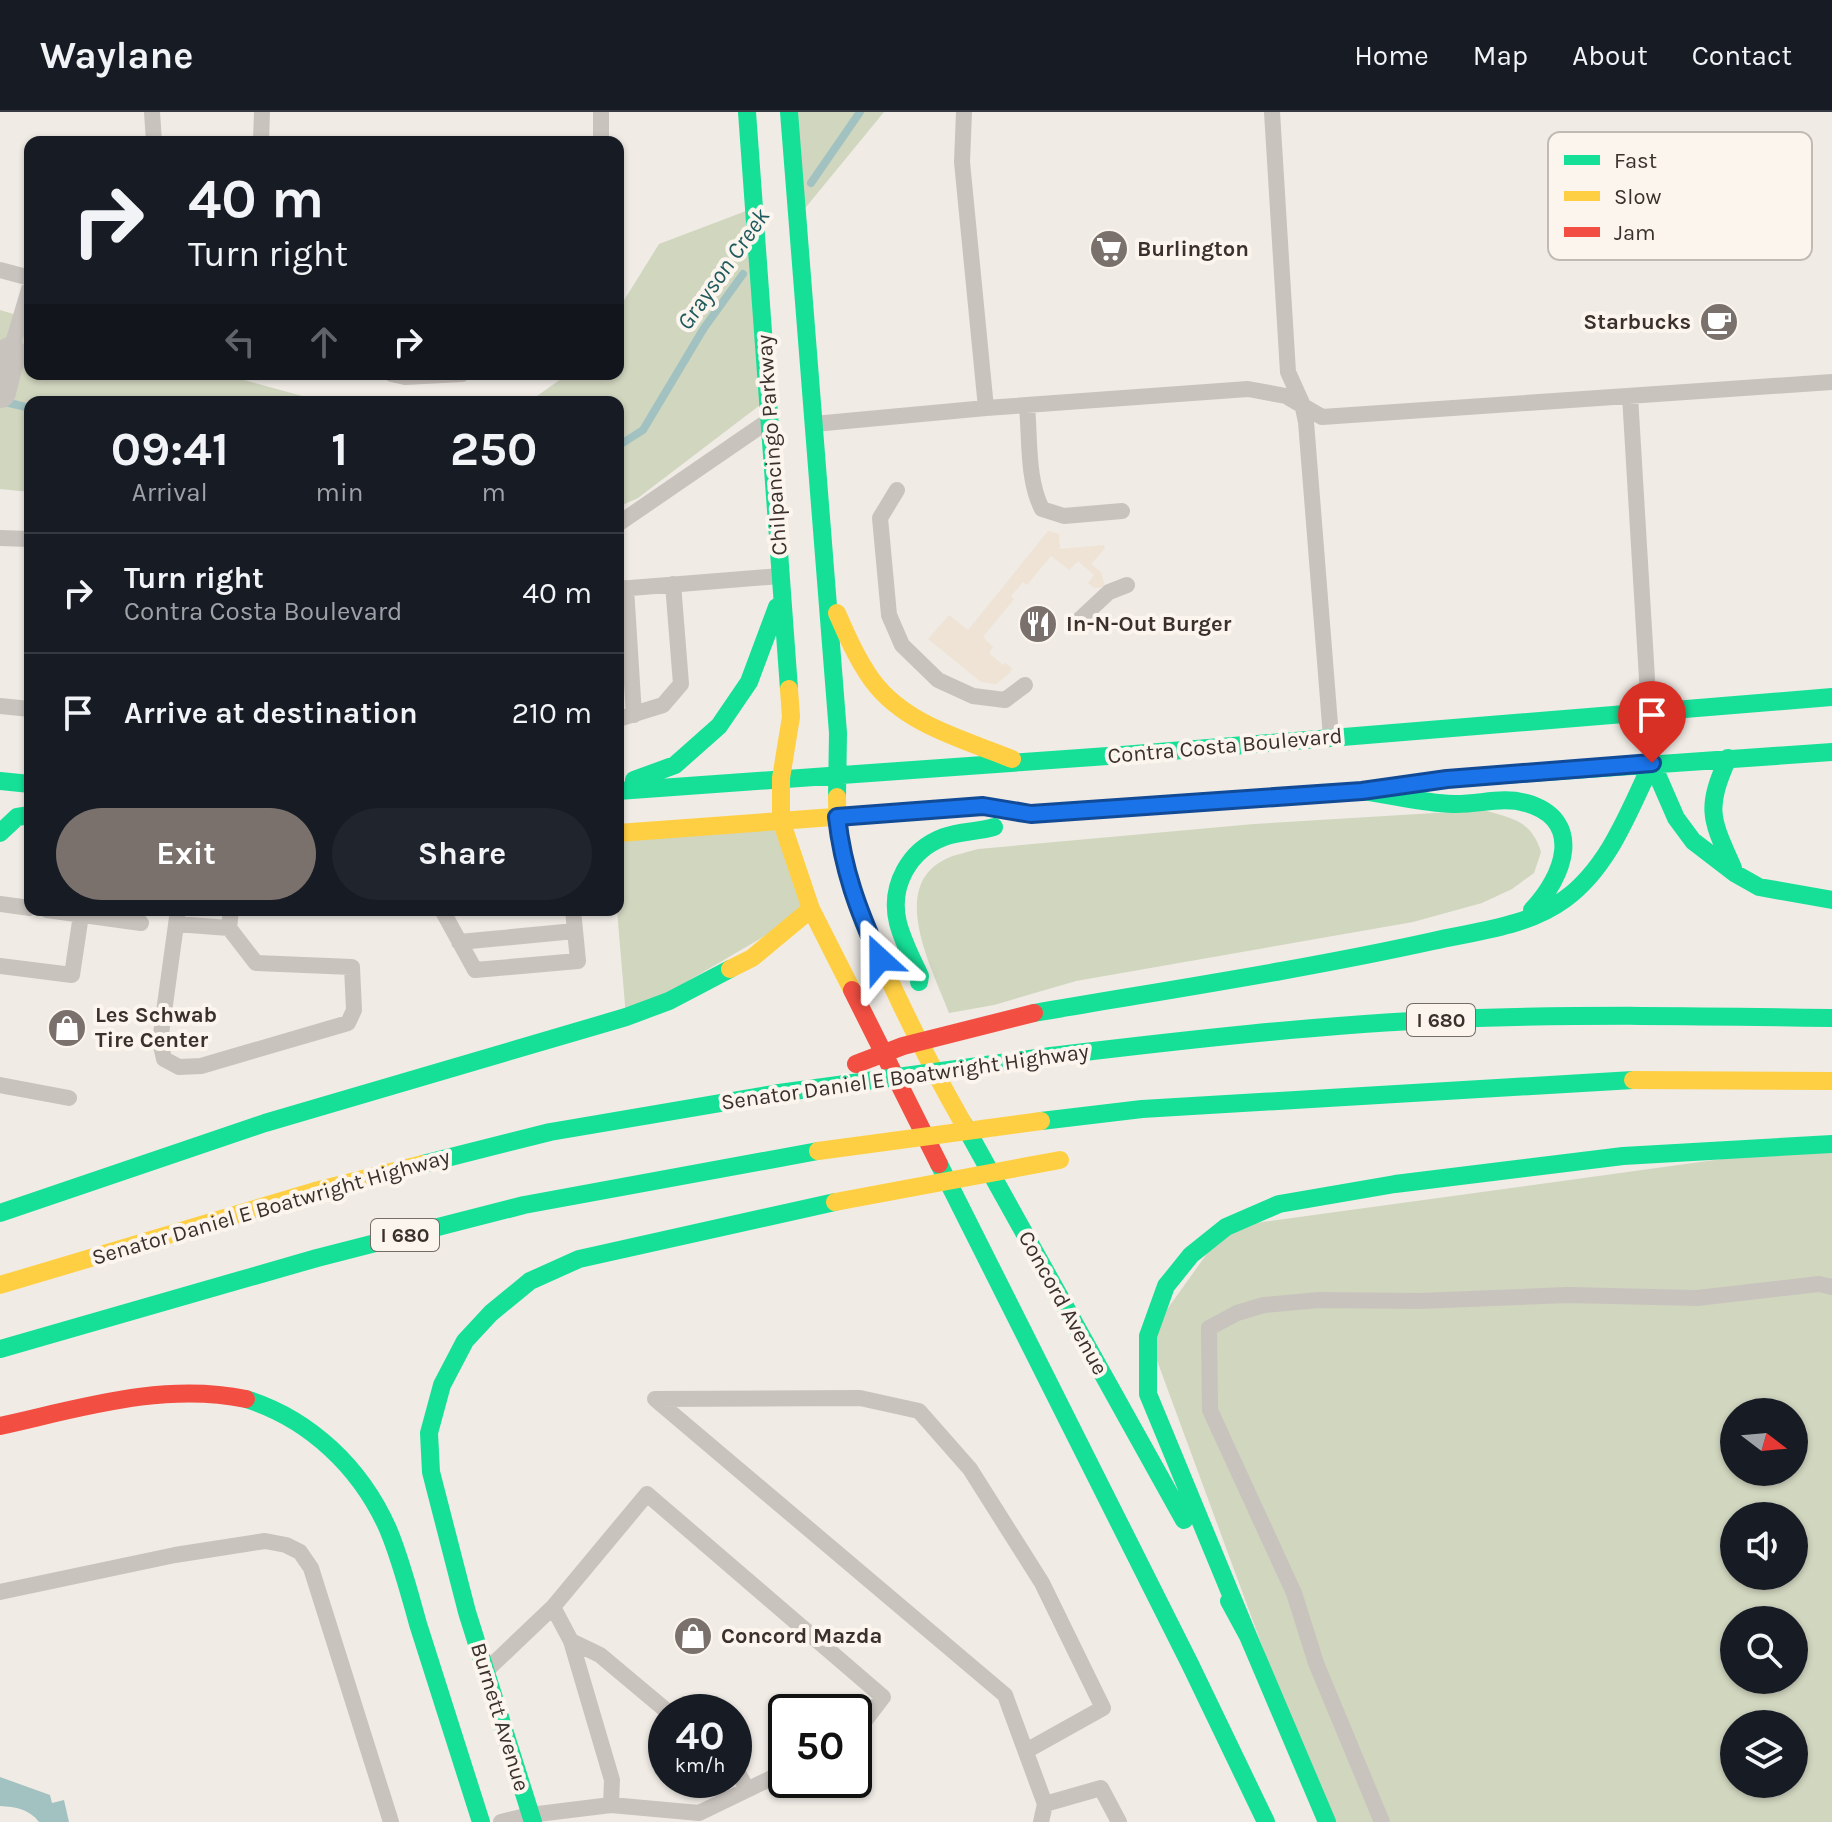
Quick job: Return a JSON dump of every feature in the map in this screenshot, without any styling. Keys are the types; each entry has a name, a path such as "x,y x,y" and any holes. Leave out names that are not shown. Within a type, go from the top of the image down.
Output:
{"main road":[{"name":"Chilpancingo Parkway","path":"747,112 791,717 781,778"},
{"name":"Chilpancingo Parkway","path":"789,112 838,733 837,773"},
{"path":"771,124 776,136 792,154"},
{"path":"761,300 775,330 784,367"},
{"path":"790,414 800,423 813,424"},
{"path":"624,786 675,765 719,726 749,682 781,585"},
{"path":"827,592 855,654 886,697 922,721 1021,763"},
{"name":"Contra Costa Boulevard","path":"624,788 1021,763 1832,697"},
{"path":"624,833 983,806 1031,814 1362,791 1447,779 1652,763 1832,752"},
{"path":"1728,758 1714,788 1710,811 1736,874"},
{"path":"1652,763 1676,818 1693,841 1736,874 1759,887 1832,900"},
{"path":"779,1093 903,1046 1034,1013 1404,948 1523,920 1548,911 1568,898 1589,877 1607,850 1652,763"},
{"name":"Concord Avenue","path":"837,773 841,852 857,908 915,1037 1248,1636 1327,1822"},
{"name":"Concord Avenue","path":"781,778 781,820 811,909 1190,1664 1266,1822"},
{"path":"0,781 24,783"},
{"path":"1362,791 1454,804 1508,800 1536,807 1554,818 1564,839 1562,865 1550,890 1523,920"},
{"path":"915,1037 920,976 897,916 897,892 904,869 920,849 933,841 948,835 984,830 1031,814"},
{"path":"0,834 17,817 24,816"},
{"path":"0,834 24,836"},
{"path":"0,1213 265,1123 626,1017 669,1001 752,958 811,909"},
{"name":"Senator Daniel E Boatwright Highway","path":"0,1285 315,1191 535,1135 779,1093 1240,1034 1450,1019 1664,1016 1832,1018"},
{"name":"I 680","path":"0,1349 317,1258 524,1205 818,1151 1142,1109 1643,1079 1832,1081"},
{"path":"1107,1131 1142,1109"},
{"path":"1248,1636 1148,1394 1148,1336 1166,1286 1191,1255 1226,1227 1293,1201 1395,1184 1623,1156 1832,1144"},
{"name":"Burnett Avenue","path":"532,1818 467,1612 431,1472 429,1433 442,1385 465,1341 491,1313 530,1281 579,1259 835,1202 1066,1156"},
{"path":"0,1426 118,1400 188,1392 236,1398 286,1414 322,1437 356,1473 385,1521 474,1820"}],"street":[{"path":"0,392 10,353"}],"lane":[{"path":"152,112 154,136"},
{"path":"261,136 262,112"},
{"path":"601,112 601,136"},
{"path":"964,112 962,162 986,408"},
{"path":"1272,112 1288,372 1302,403 1306,422 1331,737"},
{"path":"0,270 24,276"},
{"path":"10,353 24,306"},
{"path":"813,424 1248,389 1286,396 1322,417 1832,382"},
{"path":"1630,396 1652,763"},
{"path":"1027,406 1033,482 1042,509 1064,516 1122,511"},
{"path":"624,520 769,420"},
{"path":"897,490 880,518 889,615 902,645 938,680 973,696 1005,700 1025,685"},
{"path":"0,538 24,539"},
{"path":"624,653 626,717 663,705 681,684 673,584"},
{"path":"624,589 673,584 781,585"},
{"path":"1079,620 1109,592 1127,585"},
{"path":"0,706 24,708"},
{"path":"0,904 24,907"},
{"path":"0,966 72,975 81,916"},
{"path":"88,916 141,923"},
{"path":"229,928 230,916"},
{"path":"445,916 475,970 578,961 574,916"},
{"path":"177,917 229,928 256,963 352,967 354,1010 348,1023 201,1066 179,1067 164,1059 160,1041 177,917"},
{"path":"459,942 575,931"},
{"path":"0,1085 69,1098"},
{"path":"1382,1822 1316,1663 1294,1593 1210,1410 1209,1328 1237,1313 1264,1305 1319,1300 1419,1301 1568,1295 1697,1298 1819,1284 1832,1287"},
{"path":"1026,1751 1103,1708 1042,1583 970,1469 919,1411 860,1398 655,1399 1005,1695 1045,1804 1041,1822"},
{"path":"486,1671 553,1607 647,1494 883,1697 872,1711"},
{"path":"0,1592 175,1555 265,1541 286,1545 300,1552 311,1568 391,1822"},
{"path":"553,1607 571,1641 612,1780 611,1805"},
{"path":"571,1641 600,1655 648,1695"},
{"path":"1045,1804 1101,1788 1119,1822"},
{"path":"501,1822 611,1805 699,1813 729,1798"}],"green space":[{"path":"789,112 884,112 797,218"},
{"path":"754,208 768,399 638,498 624,504 624,396 537,396 560,380 624,380 624,300 659,244"},
{"path":"0,310 24,317 24,380 244,380 302,396 24,396 24,491 0,489"},
{"path":"1484,810 1520,822 1532,833 1541,852 1534,873 1512,889 1482,903 1413,922 1076,981 994,1005 949,1013 919,930 917,908 920,888 930,871 948,858 978,849 1254,824"},
{"path":"781,820 811,909 626,1017 618,916 624,916 624,833"},
{"path":"1832,1144 1832,1822 1327,1822 1148,1336 1226,1227"}],"shaded area":[{"path":"1048,531 1059,534 1060,549 1104,545 1105,548 1091,564 1101,572 1105,587 1094,588 1088,583 1094,575 1078,561 1069,570 1051,556 1027,585 1023,582 1011,596 1014,599 983,637 993,647 989,653 1003,665 1005,663 1012,668 1010,673 996,684 981,682 928,639 949,615 968,630"}],"water":[{"path":"0,1777 50,1795 52,1803 64,1800 69,1822 39,1822 22,1810 0,1806"}],"waterway":[{"name":"Grayson Creek","path":"811,183 860,112"},
{"name":"Grayson Creek","path":"624,442 643,430 704,328 743,274"},
{"name":"Grayson Creek","path":"1,401 24,407"}],"traffic: fast":[{"path":"747,112 789,689"},
{"path":"789,112 838,733 837,797"},
{"path":"634,780 675,765 719,726 749,682 777,607"},
{"path":"624,791 1122,755 1832,697"},
{"path":"1156,805 1362,791 1447,779 1832,752"},
{"path":"1728,758 1716,790 1714,814 1733,868"},
{"path":"1652,763 1676,818 1693,841 1736,874 1759,887 1832,900"},
{"path":"1034,1013 1334,961 1484,931 1535,916 1565,899 1594,871 1626,819 1652,763"},
{"path":"0,781 24,783"},
{"path":"1362,791 1442,803 1517,801 1545,811 1557,822 1563,851 1553,882 1532,910"},
{"path":"0,833 17,817 24,816"},
{"path":"919,982 920,976 902,937 896,909 896,896 904,871 932,843 950,835 994,827"},
{"path":"0,1213 265,1123 626,1017 669,1001 730,969"},
{"path":"1051,1056 1300,1029 1450,1019 1593,1016 1832,1018"},
{"path":"779,1093 1051,1056"},
{"path":"1041,1121 1142,1109 1633,1080"},
{"path":"423,1164 550,1132 779,1093"},
{"path":"963,1123 1184,1520"},
{"path":"1248,1636 1148,1394 1148,1336 1166,1286 1191,1255 1226,1227 1279,1204 1395,1184 1623,1156 1832,1144"},
{"path":"0,1349 317,1258 524,1205 818,1151"},
{"path":"939,1164 1266,1822"},
{"path":"467,1612 431,1472 429,1433 442,1385 465,1341 491,1313 530,1281 579,1259 835,1202"},
{"path":"246,1399 291,1419 312,1433 348,1466 377,1507 388,1529 418,1624"},
{"path":"1229,1601 1248,1636 1327,1822"},
{"path":"467,1612 533,1822"},
{"path":"418,1624 481,1822"}],"traffic: slow":[{"path":"837,613 872,680 901,709 936,729 1012,759"},
{"path":"789,689 791,717 781,778 781,820 811,909 852,990"},
{"path":"837,797 845,864 866,926 912,1027 963,1123"},
{"path":"624,833 983,806 1031,814 1156,805"},
{"path":"730,969 752,958 811,909"},
{"path":"1633,1080 1832,1081"},
{"path":"818,1151 1041,1121"},
{"path":"835,1202 1060,1160"},
{"path":"0,1285 315,1191 423,1164"}],"traffic: jam":[{"path":"852,990 939,1164"},
{"path":"856,1064 903,1046 1034,1013"},
{"path":"0,1426 153,1395 215,1395 246,1399"}],"place":[{"name":"Burlington","path":"1109,249"},
{"name":"Starbucks","path":"1719,322"},
{"name":"In-N-Out Burger","path":"1038,624"},
{"name":"Les Schwab Tire Center","path":"67,1028"},
{"name":"Concord Mazda","path":"693,1636"}],"route":[{"path":"880,959 849,883 837,817 983,806 1031,814 1362,791 1447,779 1652,763"}]}
